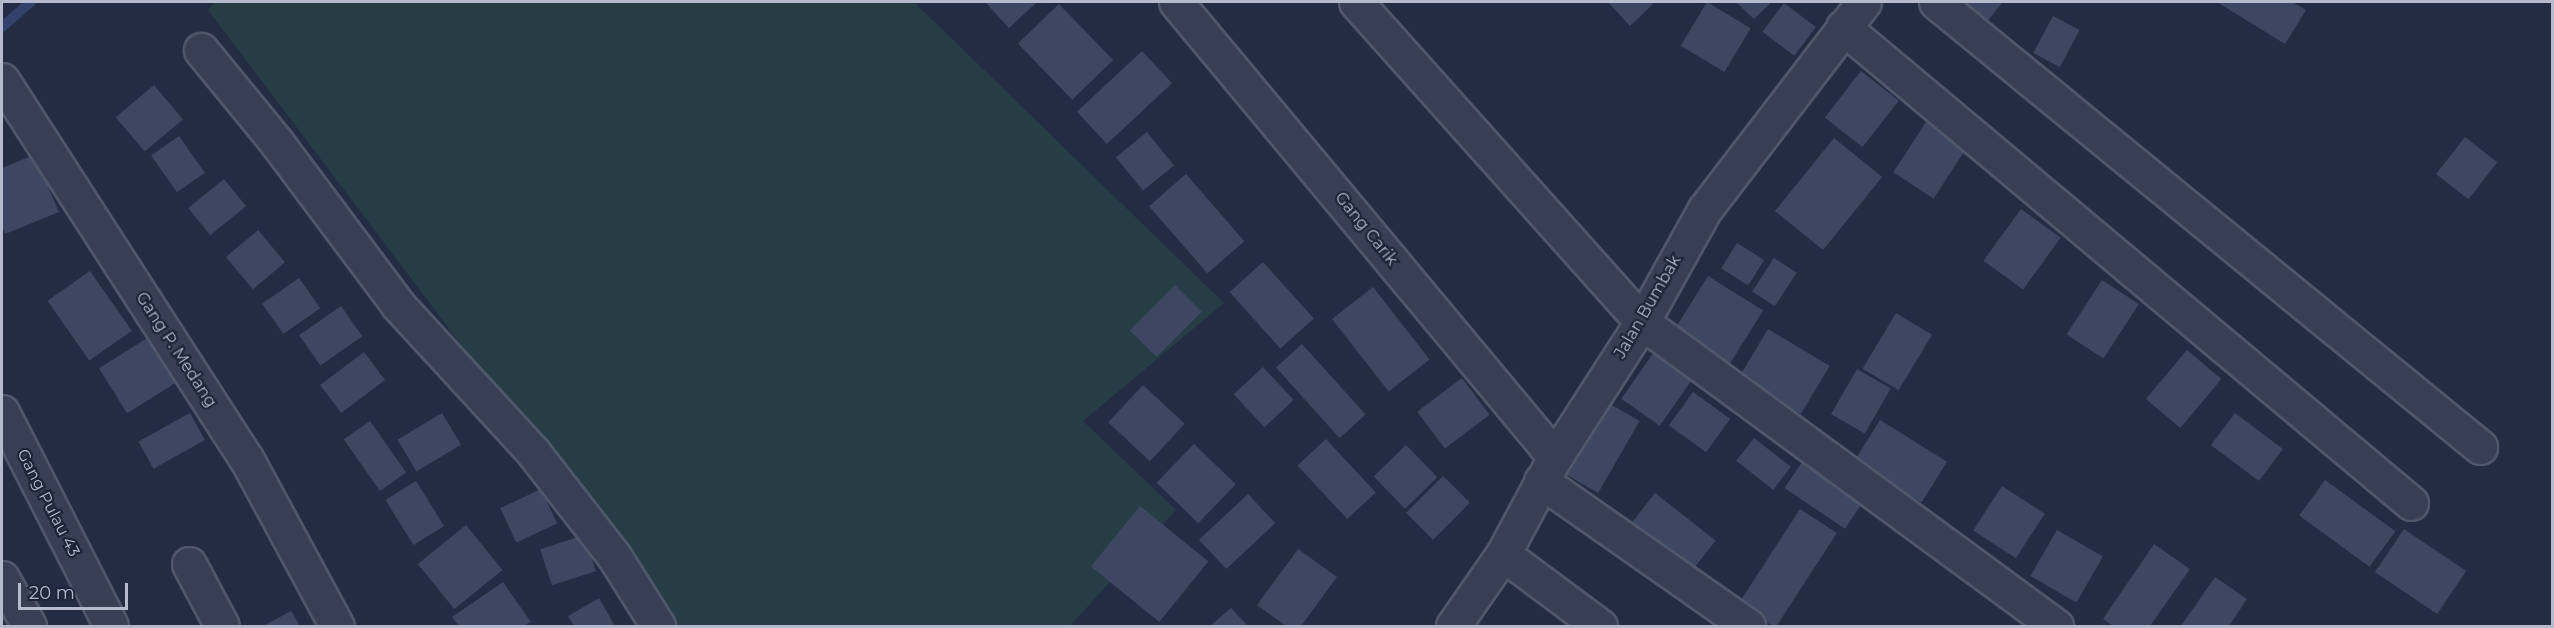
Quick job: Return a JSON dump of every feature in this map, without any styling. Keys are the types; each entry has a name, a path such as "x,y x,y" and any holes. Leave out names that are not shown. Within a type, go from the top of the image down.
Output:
{"street":[{"name":"Gang Carik","path":"1176,2 1548,469 1748,627"},
{"path":"1356,2 1642,322 2056,627"},
{"name":"Jalan Bumbak","path":"1453,627 1503,554 1548,469 1642,322 1705,209 1864,2"},
{"path":"1936,2 2480,447"},
{"path":"1843,27 2411,503"},
{"path":"201,50 398,304 533,452 614,556 658,627"},
{"name":"Gang P. Medang","path":"2,80 246,458 337,627"},
{"name":"Gang Pulau 43","path":"2,412 111,627"},
{"path":"1503,554 1600,627"},
{"path":"189,564 222,627"},
{"path":"2,578 29,627"}],"shaded area":[{"path":"215,2 914,2 1224,303 1083,421 1176,510 1070,626 674,626 208,10"}],"building":[{"path":"985,2 1037,2 1009,28"},
{"path":"1608,2 1651,2 1653,4 1630,26"},
{"path":"1707,2 1751,28 1724,72 1681,46"},
{"path":"1736,2 1772,2 1754,19"},
{"path":"1956,2 2003,2 1985,24"},
{"path":"2217,2 2292,2 2306,10 2285,44"},
{"path":"1784,3 1816,27 1794,56 1762,32"},
{"path":"1059,4 1113,60 1072,100 1018,44"},
{"path":"2053,16 2079,30 2060,67 2033,53"},
{"path":"1142,51 1172,83 1107,144 1077,112"},
{"path":"1861,71 1899,101 1863,147 1825,117"},
{"path":"154,85 183,119 145,152 116,117"},
{"path":"1926,122 1966,148 1934,198 1893,172"},
{"path":"1147,132 1174,165 1143,191 1116,157"},
{"path":"179,136 205,173 177,192 151,156"},
{"path":"2465,137 2497,162 2468,199 2436,174"},
{"path":"1834,138 1882,177 1823,250 1775,211"},
{"path":"34,155 59,212 5,234 2,226 2,168"},
{"path":"1186,174 1244,241 1207,273 1149,206"},
{"path":"224,179 246,206 210,235 188,208"},
{"path":"2021,209 2061,238 2023,290 1983,261"},
{"path":"258,230 285,262 253,289 226,257"},
{"path":"1737,243 1764,260 1748,285 1721,268"},
{"path":"1774,258 1797,273 1775,306 1752,292"},
{"path":"1263,262 1314,318 1280,349 1230,292"},
{"path":"90,271 132,331 89,361 47,301"},
{"path":"1708,276 1763,310 1727,369 1671,335"},
{"path":"299,278 320,308 283,334 262,304"},
{"path":"2102,280 2139,304 2103,358 2067,335"},
{"path":"1175,285 1202,312 1157,357 1130,330"},
{"path":"1373,287 1430,359 1389,392 1332,319"},
{"path":"341,306 362,336 320,366 299,335"},
{"path":"1896,313 1932,335 1899,390 1863,369"},
{"path":"1768,329 1830,366 1801,414 1739,377"},
{"path":"149,337 177,382 127,413 99,368"},
{"path":"1302,344 1366,415 1340,438 1276,367"},
{"path":"2187,350 2221,379 2180,428 2146,399"},
{"path":"364,352 385,380 341,413 320,385"},
{"path":"1654,352 1693,379 1660,426 1621,399"},
{"path":"1263,367 1294,400 1264,427 1234,394"},
{"path":"1857,369 1891,388 1865,434 1831,414"},
{"path":"1462,378 1490,415 1445,448 1417,412"},
{"path":"1143,385 1185,424 1150,461 1108,422"},
{"path":"1693,392 1730,419 1706,452 1669,425"},
{"path":"1605,401 1640,421 1598,493 1564,473"},
{"path":"190,413 205,440 153,469 138,442"},
{"path":"442,413 461,445 416,471 397,440"},
{"path":"2235,413 2283,449 2259,481 2211,445"},
{"path":"1880,420 1947,462 1922,503 1855,461"},
{"path":"370,421 406,473 380,491 344,439"},
{"path":"1754,438 1791,467 1773,490 1736,461"},
{"path":"1326,439 1376,492 1347,519 1297,466"},
{"path":"1194,444 1236,484 1198,523 1156,483"},
{"path":"1406,445 1437,477 1405,509 1374,476"},
{"path":"1804,459 1865,500 1845,529 1784,488"},
{"path":"1443,476 1470,503 1433,540 1406,513"},
{"path":"2325,480 2395,531 2370,567 2299,516"},
{"path":"416,481 444,526 414,545 385,500"},
{"path":"2002,486 2045,514 2016,558 1973,530"},
{"path":"541,489 557,523 516,542 500,508"},
{"path":"1655,493 1716,540 1692,571 1631,524"},
{"path":"1248,494 1275,523 1226,569 1199,540"},
{"path":"1140,506 1208,561 1159,622 1091,567"},
{"path":"1800,509 1837,533 1776,626 1773,626 1738,604"},
{"path":"466,525 503,570 454,609 418,564"},
{"path":"2404,529 2466,571 2437,614 2375,572"},
{"path":"2057,530 2103,556 2076,602 2030,576"},
{"path":"584,535 596,571 552,585 540,549"},
{"path":"2154,544 2190,569 2150,626 2113,626 2103,619"},
{"path":"1298,549 1337,577 1301,626 1286,626 1257,605"},
{"path":"2215,577 2247,599 2229,626 2181,626"},
{"path":"503,582 531,622 524,626 459,626 452,617"},
{"path":"599,598 615,626 574,626 568,616"},
{"path":"1231,608 1248,626 1210,626"},
{"path":"291,611 300,626 263,626"}],"waterway":[{"path":"2,27 31,2"}]}
